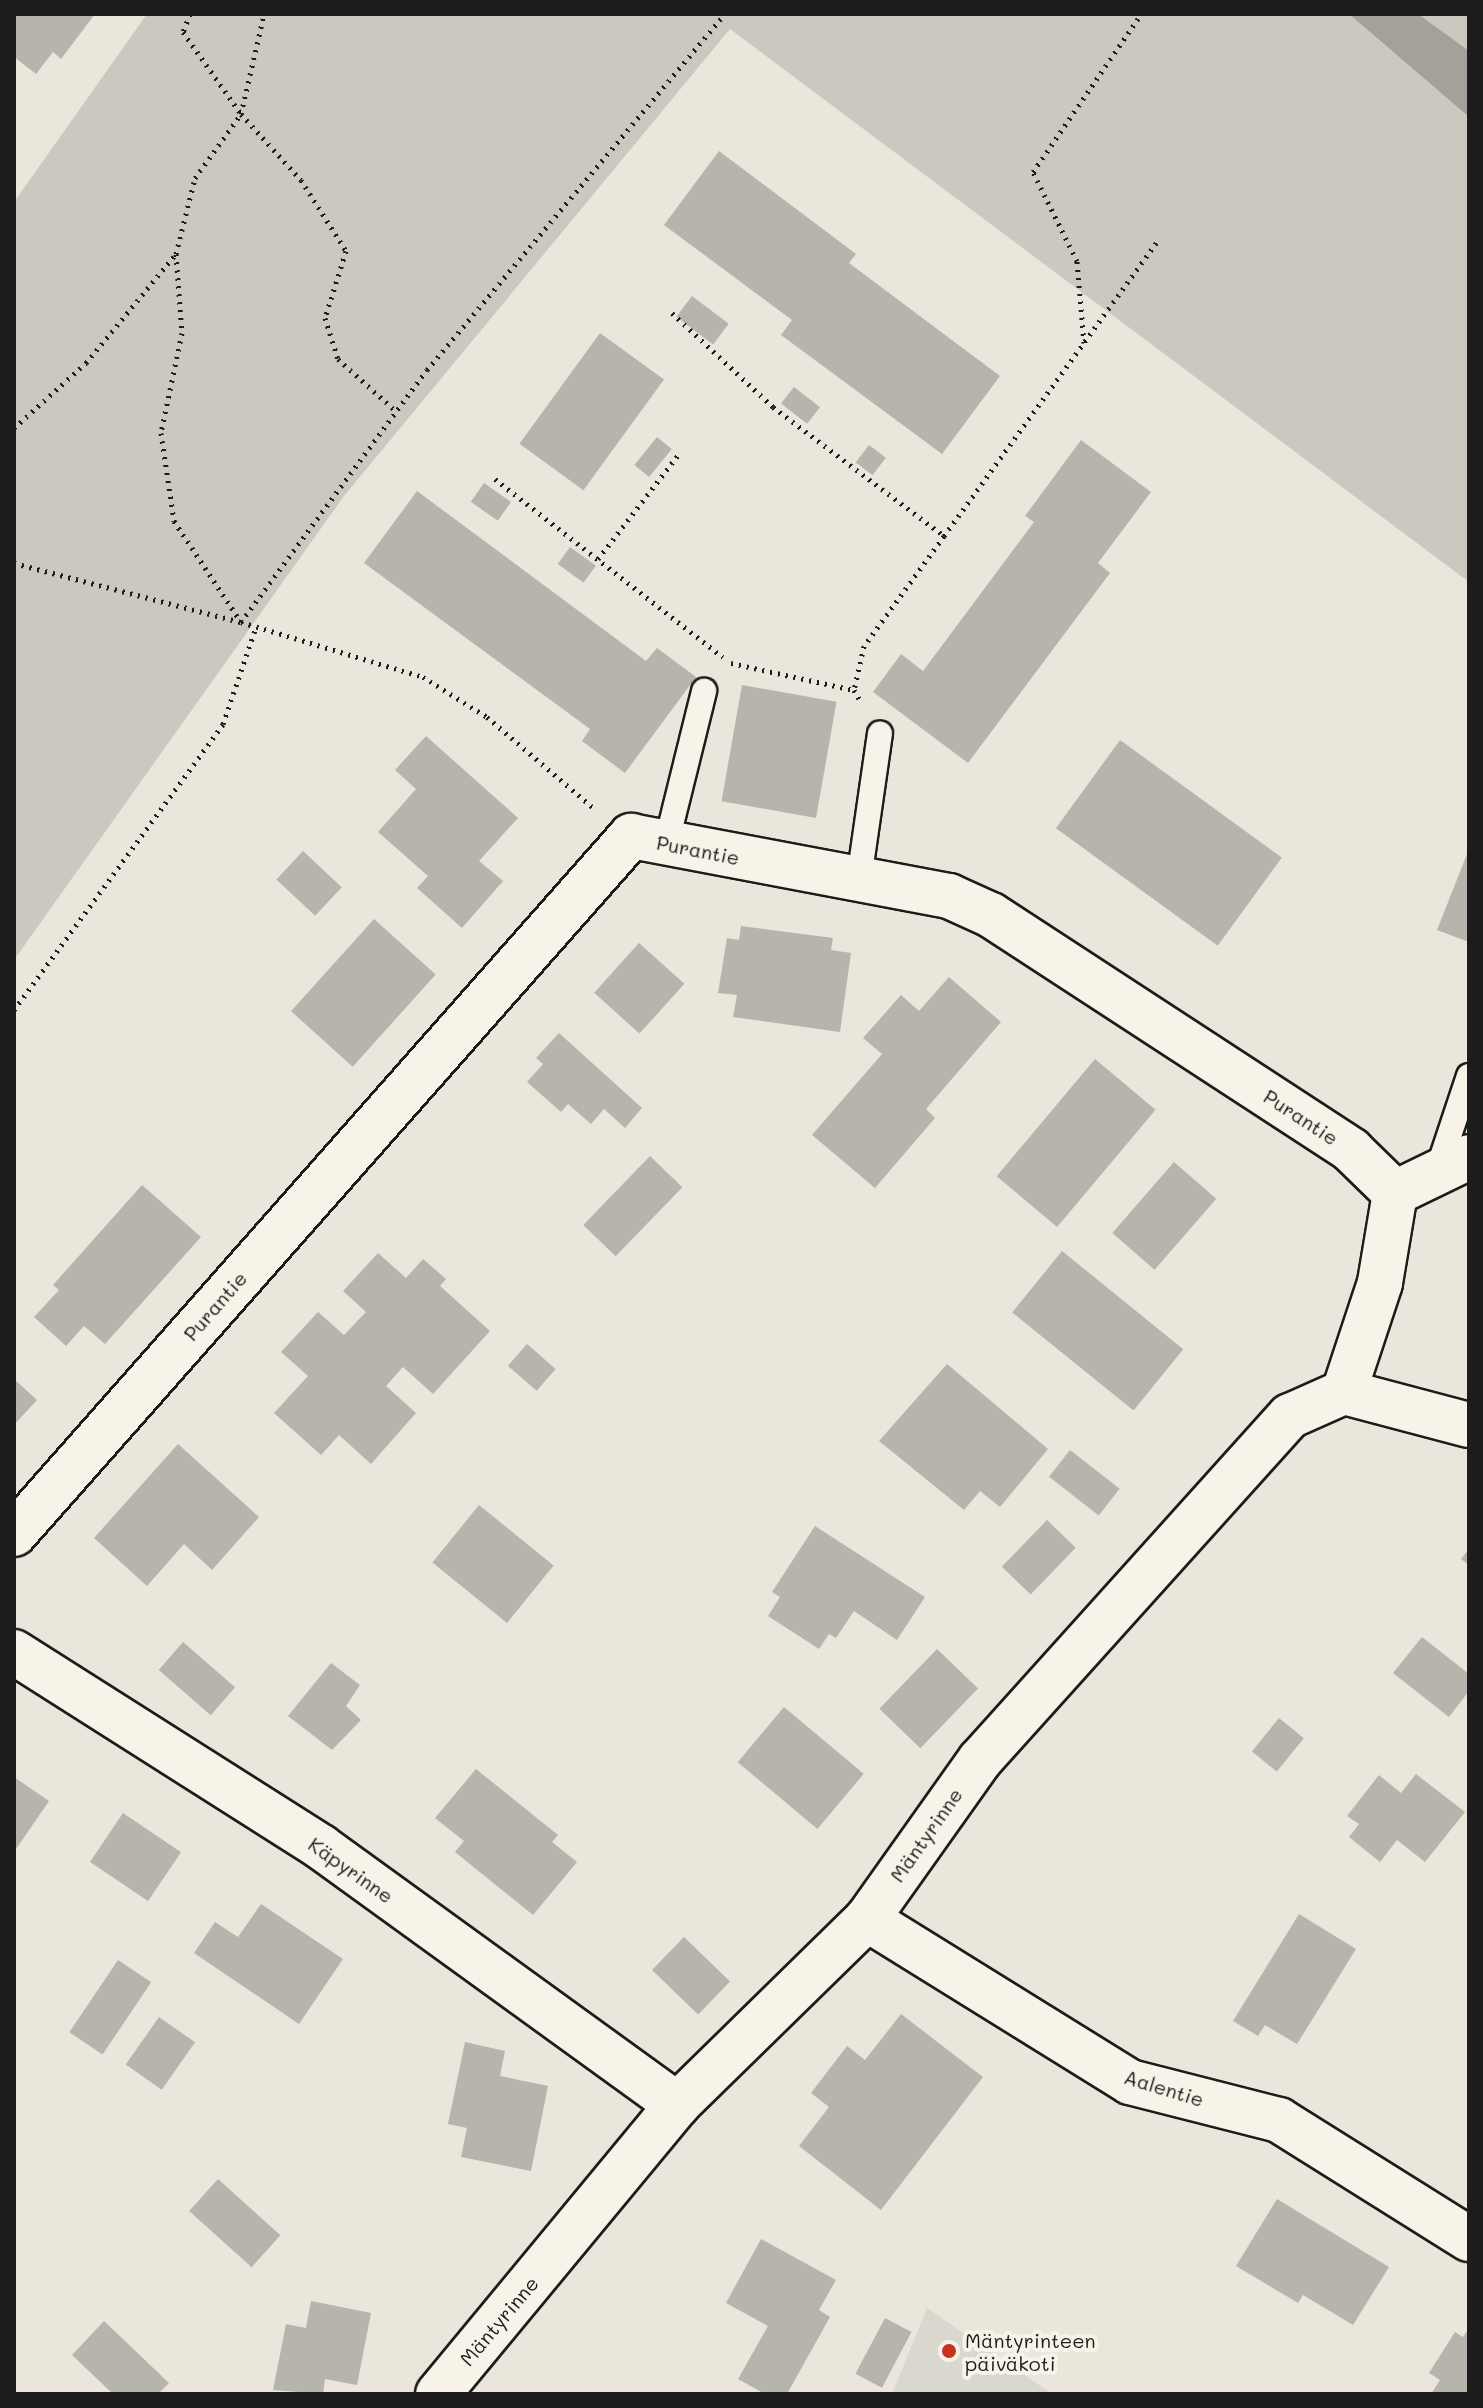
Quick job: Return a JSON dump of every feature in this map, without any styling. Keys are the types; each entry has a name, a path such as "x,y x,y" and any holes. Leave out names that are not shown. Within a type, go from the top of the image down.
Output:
{"street":[{"name":"Purantie","path":"14,1534 648,841 949,896 991,915 1351,1150 1395,1193"},
{"path":"1454,1163 1395,1193 1380,1283 1344,1392 1469,1425"},
{"name":"Mäntyrinne","path":"438,2394 677,2105 867,1919 980,1760 1290,1416 1344,1392"},
{"name":"Käpyrinne","path":"14,1652 321,1847 677,2105"},
{"name":"Aalentie","path":"867,1919 1130,2082 1279,2120 1469,2239"}],"lane":[{"path":"648,841 704,691"},
{"path":"859,879 880,734"},
{"path":"1454,1163 1469,1076"}],"path":[{"path":"190,14 183,32 241,114 301,180 346,251 325,318 338,359 396,411"},
{"path":"241,622 174,521 161,433 182,333 176,254 195,178 241,114 264,14"},
{"path":"241,622 396,411 725,14"},
{"path":"1084,343 1077,261 1033,172 1141,14"},
{"path":"880,734 854,690 864,646 1157,242"},
{"path":"14,428 86,363 176,254"},
{"path":"672,313 773,407 944,536"},
{"path":"598,559 679,454"},
{"path":"495,479 736,667 854,690"},
{"path":"14,563 241,622 423,677 487,717 648,841"},
{"path":"14,1010 223,724 256,627"}],"shaded area":[{"path":"147,14 1349,14 1469,117 1469,582 730,29 344,496 14,960 14,202"},
{"path":"1349,14 1418,14 1469,51 1469,117"},
{"path":"1418,14 1469,14 1469,52 1428,25"},
{"name":"Mäntyrinteen päiväkoti","path":"927,2308 1052,2394 892,2394"}],"building":[{"path":"14,14 95,14 61,59 53,52 36,74 14,57"},
{"path":"719,151 856,254 849,263 1000,376 942,454 781,335 792,320 664,225"},
{"path":"692,296 729,324 713,344 676,317"},
{"path":"600,333 664,379 583,490 519,444"},
{"path":"794,387 820,407 807,424 781,404"},
{"path":"657,437 672,449 649,477 634,465"},
{"path":"1081,440 1151,492 1098,563 1110,573 968,763 873,692 901,654 923,671 1034,522 1025,516"},
{"path":"869,445 886,458 873,475 856,463"},
{"path":"484,483 511,502 498,521 471,502"},
{"path":"417,491 646,661 657,648 696,677 625,773 582,741 590,729 364,563"},
{"path":"570,547 596,566 584,583 558,564"},
{"path":"742,685 837,702 816,818 722,801"},
{"path":"426,736 518,818 479,861 503,881 462,928 417,888 428,876 378,832 416,789 395,770"},
{"path":"1120,740 1282,858 1218,946 1056,828"},
{"path":"1469,849 1469,942 1437,930"},
{"path":"303,851 342,887 315,916 276,880"},
{"path":"374,919 436,975 353,1067 291,1011"},
{"path":"741,926 833,938 831,950 851,953 840,1032 733,1017 737,995 718,993 727,938 739,940"},
{"path":"639,943 684,984 640,1034 594,993"},
{"path":"949,977 1001,1022 926,1109 935,1118 875,1188 812,1135 882,1054 863,1038 901,995 919,1011"},
{"path":"559,1033 642,1108 625,1128 604,1109 591,1124 568,1104 561,1112 527,1082 543,1064 536,1058"},
{"path":"1095,1059 1156,1110 1057,1227 997,1176"},
{"path":"650,1156 682,1187 616,1256 583,1225"},
{"path":"1174,1162 1216,1199 1155,1270 1112,1233"},
{"path":"142,1185 201,1237 105,1344 84,1326 66,1346 34,1317 59,1290 53,1285"},
{"path":"1062,1251 1183,1349 1134,1411 1012,1312"},
{"path":"378,1253 406,1278 423,1259 446,1279 440,1286 490,1331 433,1394 403,1367 386,1386 416,1413 371,1464 339,1435 321,1455 274,1413 308,1376 281,1352 318,1312 344,1335 366,1312 343,1291"},
{"path":"527,1344 556,1369 537,1391 508,1366"},
{"path":"947,1364 1048,1449 1000,1507 980,1491 964,1510 879,1441"},
{"path":"14,1379 37,1400 14,1425"},
{"path":"178,1444 259,1517 212,1570 184,1544 147,1586 94,1538"},
{"path":"1070,1450 1120,1489 1099,1516 1049,1477"},
{"path":"479,1505 554,1565 507,1623 432,1563"},
{"path":"1047,1520 1076,1548 1031,1595 1002,1567"},
{"path":"815,1526 925,1597 897,1640 854,1611 836,1638 829,1634 819,1649 768,1616 780,1597 772,1592"},
{"path":"1469,1549 1469,1565 1461,1559"},
{"path":"1422,1637 1469,1674 1469,1691 1449,1717 1393,1673"},
{"path":"183,1642 235,1687 211,1715 159,1670"},
{"path":"937,1649 978,1689 920,1748 879,1709"},
{"path":"331,1663 360,1685 346,1706 361,1720 332,1750 288,1716"},
{"path":"784,1707 864,1774 817,1829 738,1762"},
{"path":"1279,1718 1304,1738 1277,1772 1252,1751"},
{"path":"476,1769 558,1835 552,1842 577,1862 533,1915 455,1852 464,1841 435,1818"},
{"path":"1416,1774 1465,1812 1425,1862 1397,1840 1380,1862 1349,1837 1359,1824 1347,1816 1379,1775 1401,1793"},
{"path":"14,1777 49,1801 14,1852"},
{"path":"123,1813 181,1852 148,1901 90,1862"},
{"path":"261,1904 343,1959 299,2024 194,1953 215,1922 238,1937"},
{"path":"1299,1914 1356,1949 1297,2044 1265,2025 1258,2036 1233,2021"},
{"path":"684,1937 730,1981 698,2015 652,1970"},
{"path":"118,1960 151,1982 103,2054 69,2032"},
{"path":"901,2014 983,2077 881,2210 799,2146 829,2107 811,2093 847,2046 865,2060"},
{"path":"159,2017 195,2042 162,2090 126,2065"},
{"path":"465,2042 505,2051 500,2076 548,2086 531,2171 461,2157 467,2128 448,2124"},
{"path":"218,2179 280,2235 252,2267 189,2211"},
{"path":"1277,2199 1389,2267 1353,2325 1303,2295 1298,2303 1236,2266"},
{"path":"761,2239 836,2280 819,2310 830,2317 787,2394 765,2394 738,2379 768,2326 726,2303"},
{"path":"311,2301 371,2313 357,2385 325,2379 323,2394 273,2390 286,2324 306,2328"},
{"path":"885,2318 911,2332 882,2388 855,2374"},
{"path":"104,2321 169,2383 158,2394 113,2394 72,2355"},
{"path":"1469,2328 1469,2394 1431,2394 1440,2380 1429,2373 1455,2332 1463,2337"}],"place":[{"name":"Mäntyrinteen päiväkoti","path":"949,2351"}]}
